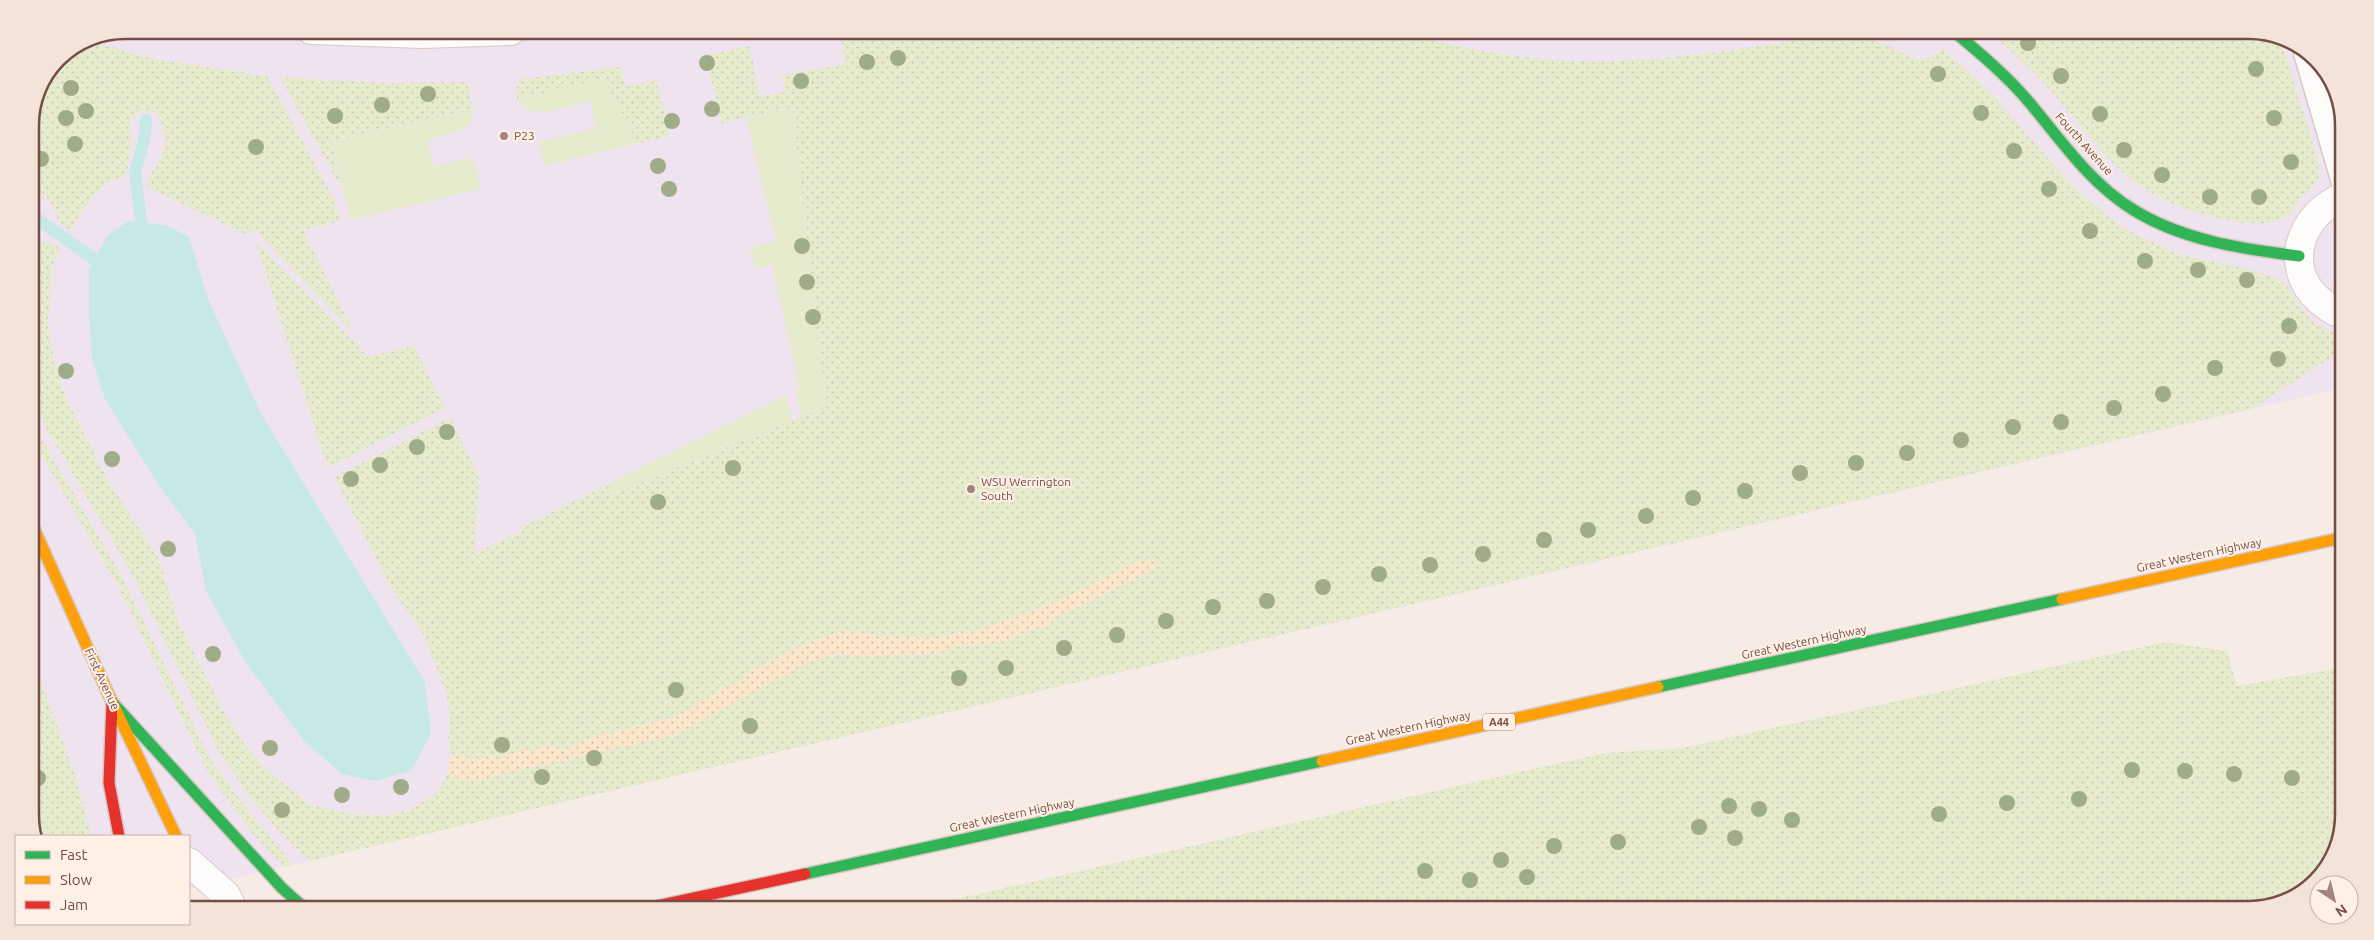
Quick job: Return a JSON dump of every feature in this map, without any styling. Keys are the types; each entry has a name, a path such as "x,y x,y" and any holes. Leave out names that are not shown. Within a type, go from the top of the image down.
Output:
{"main road":[{"name":"Fourth Avenue","path":"1962,39 2021,94 2075,158 2099,182 2132,208 2174,230 2241,248 2299,256"},
{"name":"Great Western Highway","path":"680,901 2335,539"},
{"name":"First Avenue","path":"39,540 112,702 176,835"},
{"path":"112,702 110,783 119,835"},
{"path":"112,702 282,888 297,901"}],"street":[{"path":"2335,200 2311,220 2300,246 2299,256 2306,285 2314,296 2335,310"},
{"path":"190,863 226,895 229,901"}],"lane":[{"path":"2307,62 2335,156"}],"shaded area":[{"name":"WSU Werrington South","path":"2260,39 2277,43 2292,50 2310,64 2326,87 2334,108 2335,390 190,889 190,835 42,835 39,821 40,108 45,92 53,77 64,64 77,53 92,45 108,40"}],"green space":[{"name":"WSU Werrington South","path":"841,39 1428,39 1510,55 1590,61 1673,57 1807,39 1871,39 1915,59 1930,57 1941,49 1976,78 1999,102 2073,187 2119,226 2180,255 2242,267 2277,278 2288,287 2305,313 2315,324 2335,333 2335,355 2254,408 310,861 275,827 252,800 219,752 133,576 42,421 39,411 39,243 43,243 47,240 60,249 52,266 48,324 54,360 66,399 110,484 158,557 179,624 225,714 244,744 268,771 311,805 351,814 385,816 407,811 436,794 448,774 469,781 674,735 807,663 826,657 838,655 939,654 951,646 968,646 1010,638 1034,628 1046,627 1060,615 1156,569 1139,561 1058,601 984,629 932,638 875,636 854,631 833,634 789,651 761,667 750,670 742,681 717,692 676,717 594,737 568,749 545,745 535,751 527,750 496,758 489,756 473,760 451,754 448,737 450,723 447,695 423,633 393,591 334,477 450,418 479,476 475,553 522,531 520,528 608,484 612,494 826,407 792,107 721,123 706,55 750,46 759,97 785,91 782,75 845,64"},
{"path":"1997,39 2260,39 2277,43 2283,46 2318,161 2319,180 2301,198 2290,214 2277,221 2246,223 2216,218 2187,210 2159,198 2133,182 2095,144 2039,79"},
{"path":"97,43 155,59 267,76 334,199 340,221 303,230 354,333 255,230 245,234 147,187 149,177 161,157 164,147 162,125 154,112 141,111 131,119 129,126 131,151 126,176 106,184 99,190 87,204 70,231 56,220 58,215 39,191 39,125 40,108 45,92 53,77 64,64 77,53 92,45"},
{"path":"620,67 625,87 656,80 670,136 638,143 603,80 517,99 517,87 520,79"},
{"path":"280,77 387,83 467,82 473,109 332,141 341,188"},
{"path":"603,79 638,143 544,166 538,142 596,128 590,101 561,109 540,112 530,111 522,107 517,99"},
{"path":"792,107 826,407 802,417 795,390 799,388 772,264 756,270 750,248 776,240 746,117"},
{"path":"473,109 471,123 460,131 427,140 434,166 473,157 481,189 350,220 332,141"},
{"path":"256,242 368,356 414,346 445,408 329,467 323,454"},
{"path":"786,395 792,421 611,494 608,484"},
{"path":"39,434 121,575 209,757 230,787 293,865 284,867 253,834 207,771 120,590 39,451"},
{"path":"2166,642 2227,651 2237,686 2335,669 2335,826 2331,843 2321,863 2309,877 2292,890 2266,900 947,901 1604,753 1682,748"},
{"path":"39,676 77,781 91,835 42,835 39,821"}],"sand":[{"path":"1139,561 1152,561 1156,569 1060,615 1046,627 1034,628 1010,638 985,644 952,646 939,654 838,655 826,657 807,663 674,735 469,781 448,774 451,754 473,760 489,756 496,758 527,750 535,751 545,745 568,749 594,737 676,717 717,692 742,681 750,670 761,667 789,651 833,634 854,631 875,636 932,638 984,629 1058,601"}],"water":[{"path":"128,221 166,225 189,237 208,299 260,412 425,682 431,734 411,771 375,781 342,774 304,741 246,663 206,591 195,534 160,487 105,399 92,359 89,315 89,269 108,235"}],"waterway":[{"path":"141,222 135,172 144,140 146,120"},
{"path":"39,220 94,259"}],"traffic: fast":[{"path":"1963,39 1985,58 2029,102 2089,173 2102,186 2132,209 2151,220 2212,242 2299,256"},
{"path":"1658,687 2062,599"},
{"path":"112,702 282,888 297,901"},
{"path":"805,874 1322,761"}],"traffic: slow":[{"path":"2062,599 2335,539"},
{"path":"39,540 112,702 176,835"},
{"path":"1322,761 1658,687"}],"traffic: jam":[{"path":"112,702 109,783 119,835"},
{"path":"680,901 805,874"}],"place":[{"name":"P23","path":"504,136"},
{"name":"WSU Werrington South","path":"971,489"}]}
